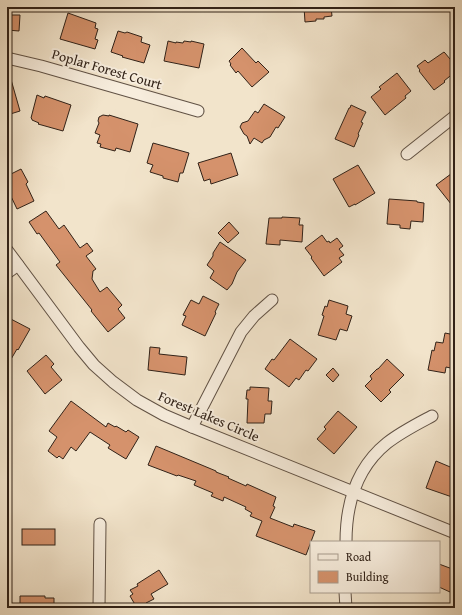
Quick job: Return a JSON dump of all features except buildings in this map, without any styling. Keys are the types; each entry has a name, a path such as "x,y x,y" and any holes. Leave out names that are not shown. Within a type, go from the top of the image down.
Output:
{"street":[{"name":"Poplar Forest Court","path":"7,58 41,66 198,111"},
{"path":"407,154 455,116"},
{"name":"Forest Lakes Circle","path":"7,250 94,365 137,400 164,415 192,427 455,533"},
{"path":"7,273 18,265"},
{"path":"192,427 241,332 254,316 272,300"},
{"path":"346,541 347,518 350,502 357,481 365,466 387,443 432,416"},
{"path":"99,608 100,524"},
{"path":"346,593 346,608"}]}
